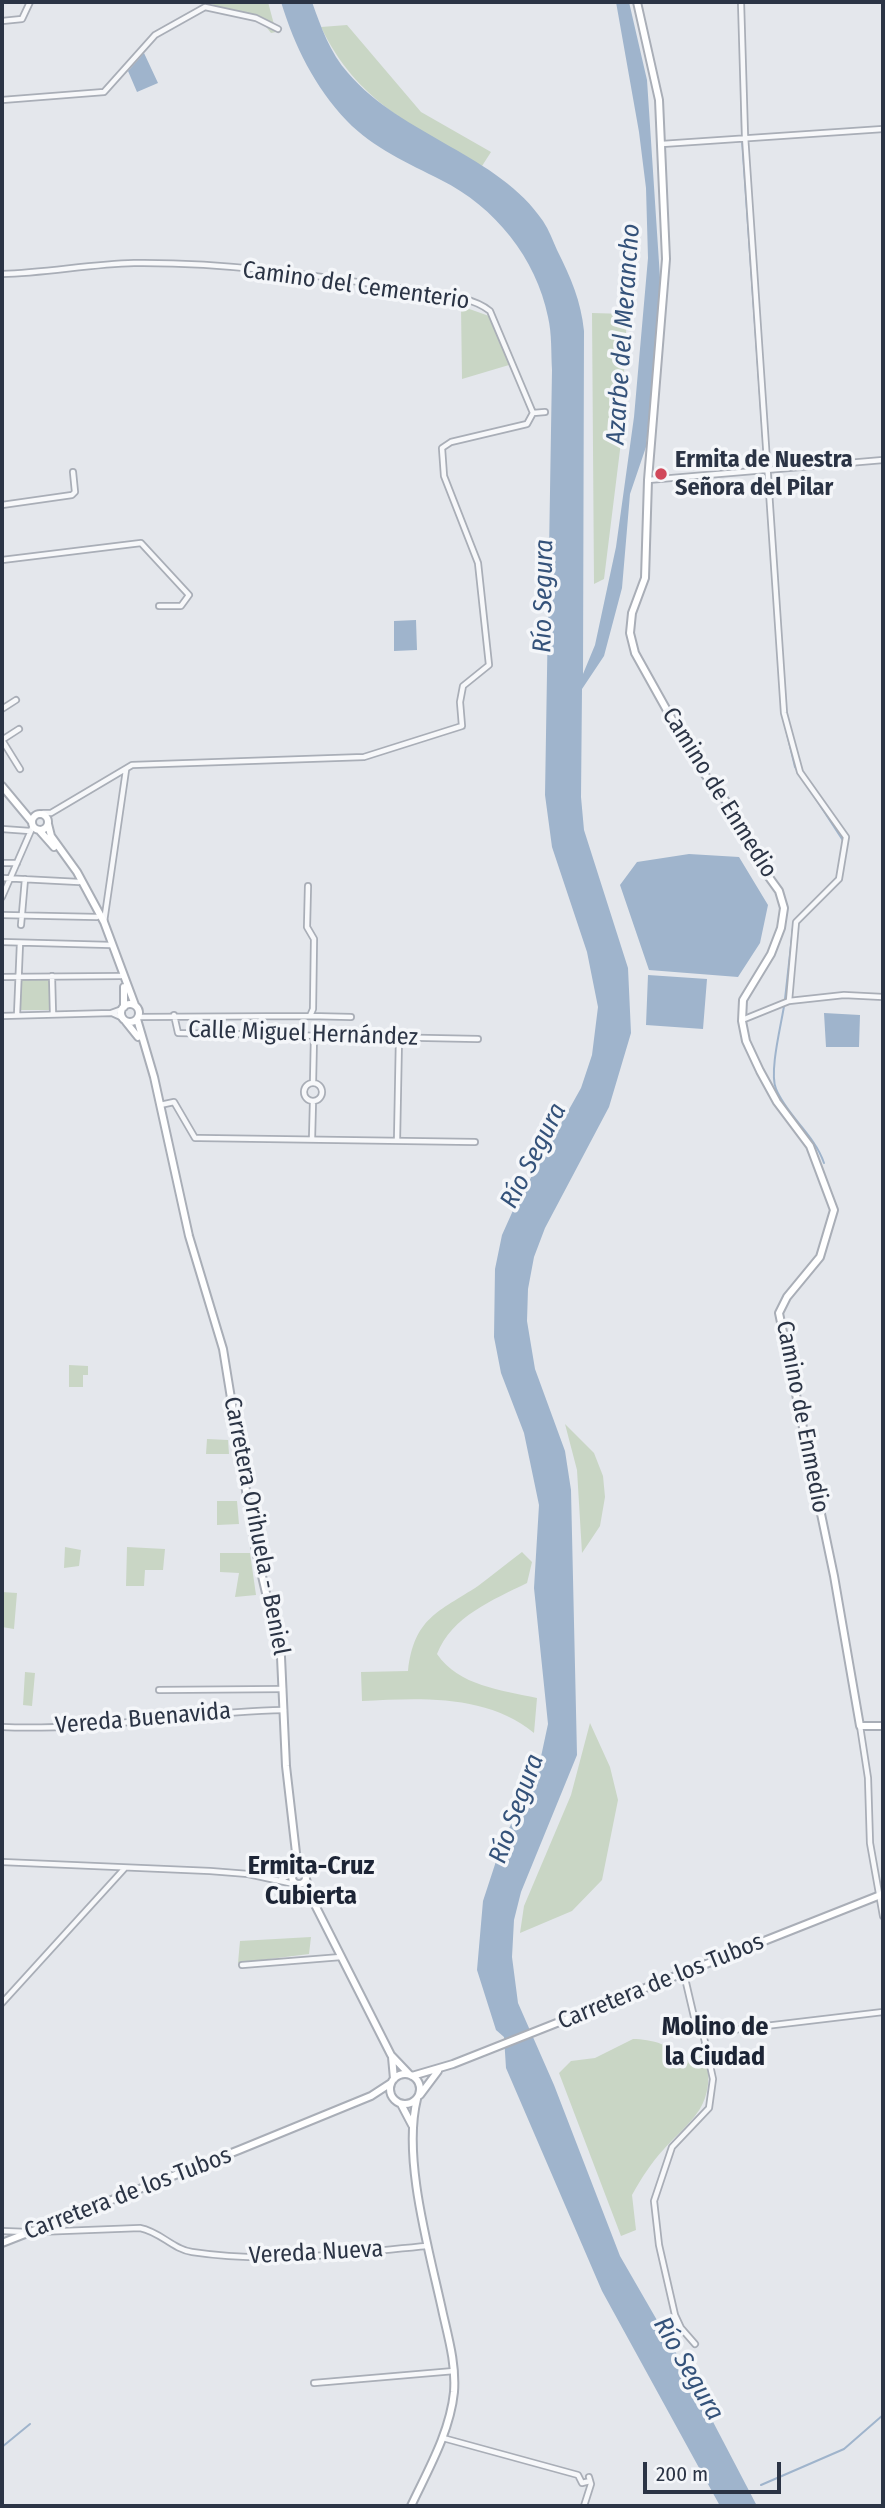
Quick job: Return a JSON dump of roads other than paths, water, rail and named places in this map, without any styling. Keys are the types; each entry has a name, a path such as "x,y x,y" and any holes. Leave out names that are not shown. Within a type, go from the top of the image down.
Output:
{"main road":[{"name":"Camino de Enmedio","path":"637,2 659,100 666,259 661,352 649,480 645,578 632,613 630,633 635,653 698,766 733,810 758,862 779,891 784,908 781,929 771,954 743,1000 742,1021 746,1041 760,1072 777,1102 810,1146 834,1210 820,1257 788,1297 779,1313 834,1576 860,1726"},
{"path":"2,786 79,882 111,945 121,976 125,1020 138,1018"},
{"path":"19,805 40,813 49,823 51,836 77,872 97,908 135,1005 123,1008"},
{"path":"34,827 40,813"},
{"path":"34,827 49,823"},
{"name":"Carretera Orihuela - Beniel","path":"135,1005 182,1205"},
{"name":"Carretera Orihuela - Beniel","path":"125,1020 139,1040 223,1349 255,1546 281,1657 286,1766 296,1853 293,1874 296,1884"},
{"path":"860,1726 883,1726"},
{"name":"Carretera Orihuela - Beniel","path":"296,1853 306,1880"},
{"path":"293,1874 303,1871"},
{"path":"312,1899 296,1884 306,1880 312,1899 391,2055 419,2084 413,2128 420,2208 454,2371 451,2407 442,2437 411,2506"},
{"name":"Carretera de los Tubos","path":"411,2076 439,2069 497,2047 881,1895"},
{"path":"391,2055 392,2096 405,2108 413,2128"},
{"path":"399,2103 409,2104 417,2098 439,2069"},
{"path":"393,2081 411,2076"},
{"name":"Carretera de los Tubos","path":"2,2243 370,2096 393,2081"},
{"name":"Carretera de los Tubos","path":"370,2096 392,2096"}],"street":[{"path":"2,21 22,19 30,2"},
{"path":"741,2 745,136 784,713 800,772 846,837 839,879 796,922 789,1001"},
{"path":"2,100 104,92 155,35 205,7 256,18 278,29"},
{"path":"662,144 745,136 883,129"},
{"name":"Camino del Cementerio","path":"2,274 134,263 205,265 316,275 451,297 483,305 490,311 533,413"},
{"path":"40,813 51,813 132,765 364,757 462,726 460,702 463,685 489,665 478,563 444,475 442,448 451,442 527,425 533,413 545,412"},
{"path":"649,480 883,460"},
{"path":"2,505 72,495 75,492 73,472"},
{"path":"2,560 141,543 189,595 181,606 159,607"},
{"path":"2,709 16,700"},
{"path":"19,729 2,740 20,769"},
{"path":"104,922 126,769"},
{"path":"49,823 51,813"},
{"path":"2,829 34,827"},
{"path":"2,897 34,827"},
{"path":"2,863 17,863"},
{"path":"2,878 79,882"},
{"path":"21,925 25,879"},
{"path":"308,886 307,927 314,939 313,1009 310,1016"},
{"path":"97,908 107,907"},
{"path":"2,915 97,917"},
{"path":"2,942 111,945"},
{"path":"17,1015 20,943"},
{"path":"52,976 53,1014"},
{"path":"2,977 121,976"},
{"path":"742,1021 789,1001 845,995 883,997"},
{"path":"2,1016 111,1013 123,1008"},
{"path":"111,1013 125,1020"},
{"path":"174,1015 351,1017"},
{"name":"Calle Miguel Hernández","path":"138,1018 174,1015 178,1033 478,1039"},
{"path":"313,1083 314,1036"},
{"path":"397,1141 399,1038"},
{"path":"313,1083 321,1086 323,1092 321,1097 313,1101 304,1094 307,1085 313,1083"},
{"path":"312,1139 313,1101"},
{"path":"160,1105 174,1102 195,1138 475,1142"},
{"path":"159,1690 284,1689"},
{"name":"Vereda Buenavida","path":"2,1727 55,1727 215,1711 285,1710"},
{"name":"Camino de Enmedio","path":"860,1726 867,1778 869,1831 883,1916"},
{"path":"2,1861 210,1871 296,1884"},
{"path":"2,2003 124,1868"},
{"path":"280,1880 293,1874"},
{"path":"242,1965 341,1957"},
{"path":"684,1974 698,2034 883,2012"},
{"path":"695,2344 681,2328 675,2315 659,2245 654,2201 672,2147 703,2118 709,2108 713,2079 703,2033"},
{"name":"Vereda Nueva","path":"2,2231 140,2228 156,2231 183,2250 257,2258 300,2258 427,2246"},
{"path":"314,2383 454,2371"},
{"path":"442,2437 578,2475 582,2483 589,2479 584,2506"}],"water":[{"path":"281,2 312,2 336,57 370,95 502,179 524,198 545,224 567,270 578,300 584,331 583,674 595,645 616,547 634,417 648,258 646,188 639,132 616,2 629,2 647,80 661,293 646,447 630,494 622,588 604,656 582,689 581,797 584,830 628,968 631,1033 609,1107 545,1228 534,1257 528,1289 527,1321 535,1369 565,1451 571,1490 577,1755 521,1892 514,1920 512,1957 518,2003 554,2085 620,2256 688,2374 757,2506 720,2506 602,2291 506,2068 504,2037 496,2030 477,1970 483,1901 502,1843 539,1766 548,1724 534,1588 539,1505 524,1433 501,1373 494,1337 495,1269 502,1235 515,1206 581,1088 592,1055 598,1007 587,952 552,847 545,795 552,370 549,323 534,275 510,236 495,220 461,191 368,139 335,108 307,65"},
{"path":"144,53 158,83 137,92 128,71"},
{"path":"416,620 417,650 394,651 394,621"},
{"path":"689,854 739,857 768,905 760,943 738,977 649,970 620,885 637,862"},
{"path":"648,975 707,979 703,1029 646,1025"},
{"path":"824,1013 860,1015 859,1047 826,1047"}],"waterway":[{"path":"741,59 742,136"},
{"path":"742,140 765,467"},
{"path":"765,473 766,484"},
{"path":"783,717 795,767 844,842"},
{"path":"785,999 793,927"},
{"path":"784,1006 775,1061 776,1089 814,1143 824,1163"},
{"path":"761,2485 844,2449 883,2415"},
{"path":"2,2447 30,2424"}],"place":[{"name":"Ermita de Nuestra Señora del Pilar","path":"661,474"}],"district":[{"name":"Ermita-Cruz Cubierta","path":"311,1882"},
{"name":"Molino de la Ciudad","path":"715,2043"}],"water label":[{"name":"Azarbe del Merancho","path":"624,334"},
{"name":"Río Segura","path":"544,596"},
{"name":"Río Segura","path":"534,1156"},
{"name":"Río Segura","path":"517,1809"},
{"name":"Río Segura","path":"688,2369"}]}
